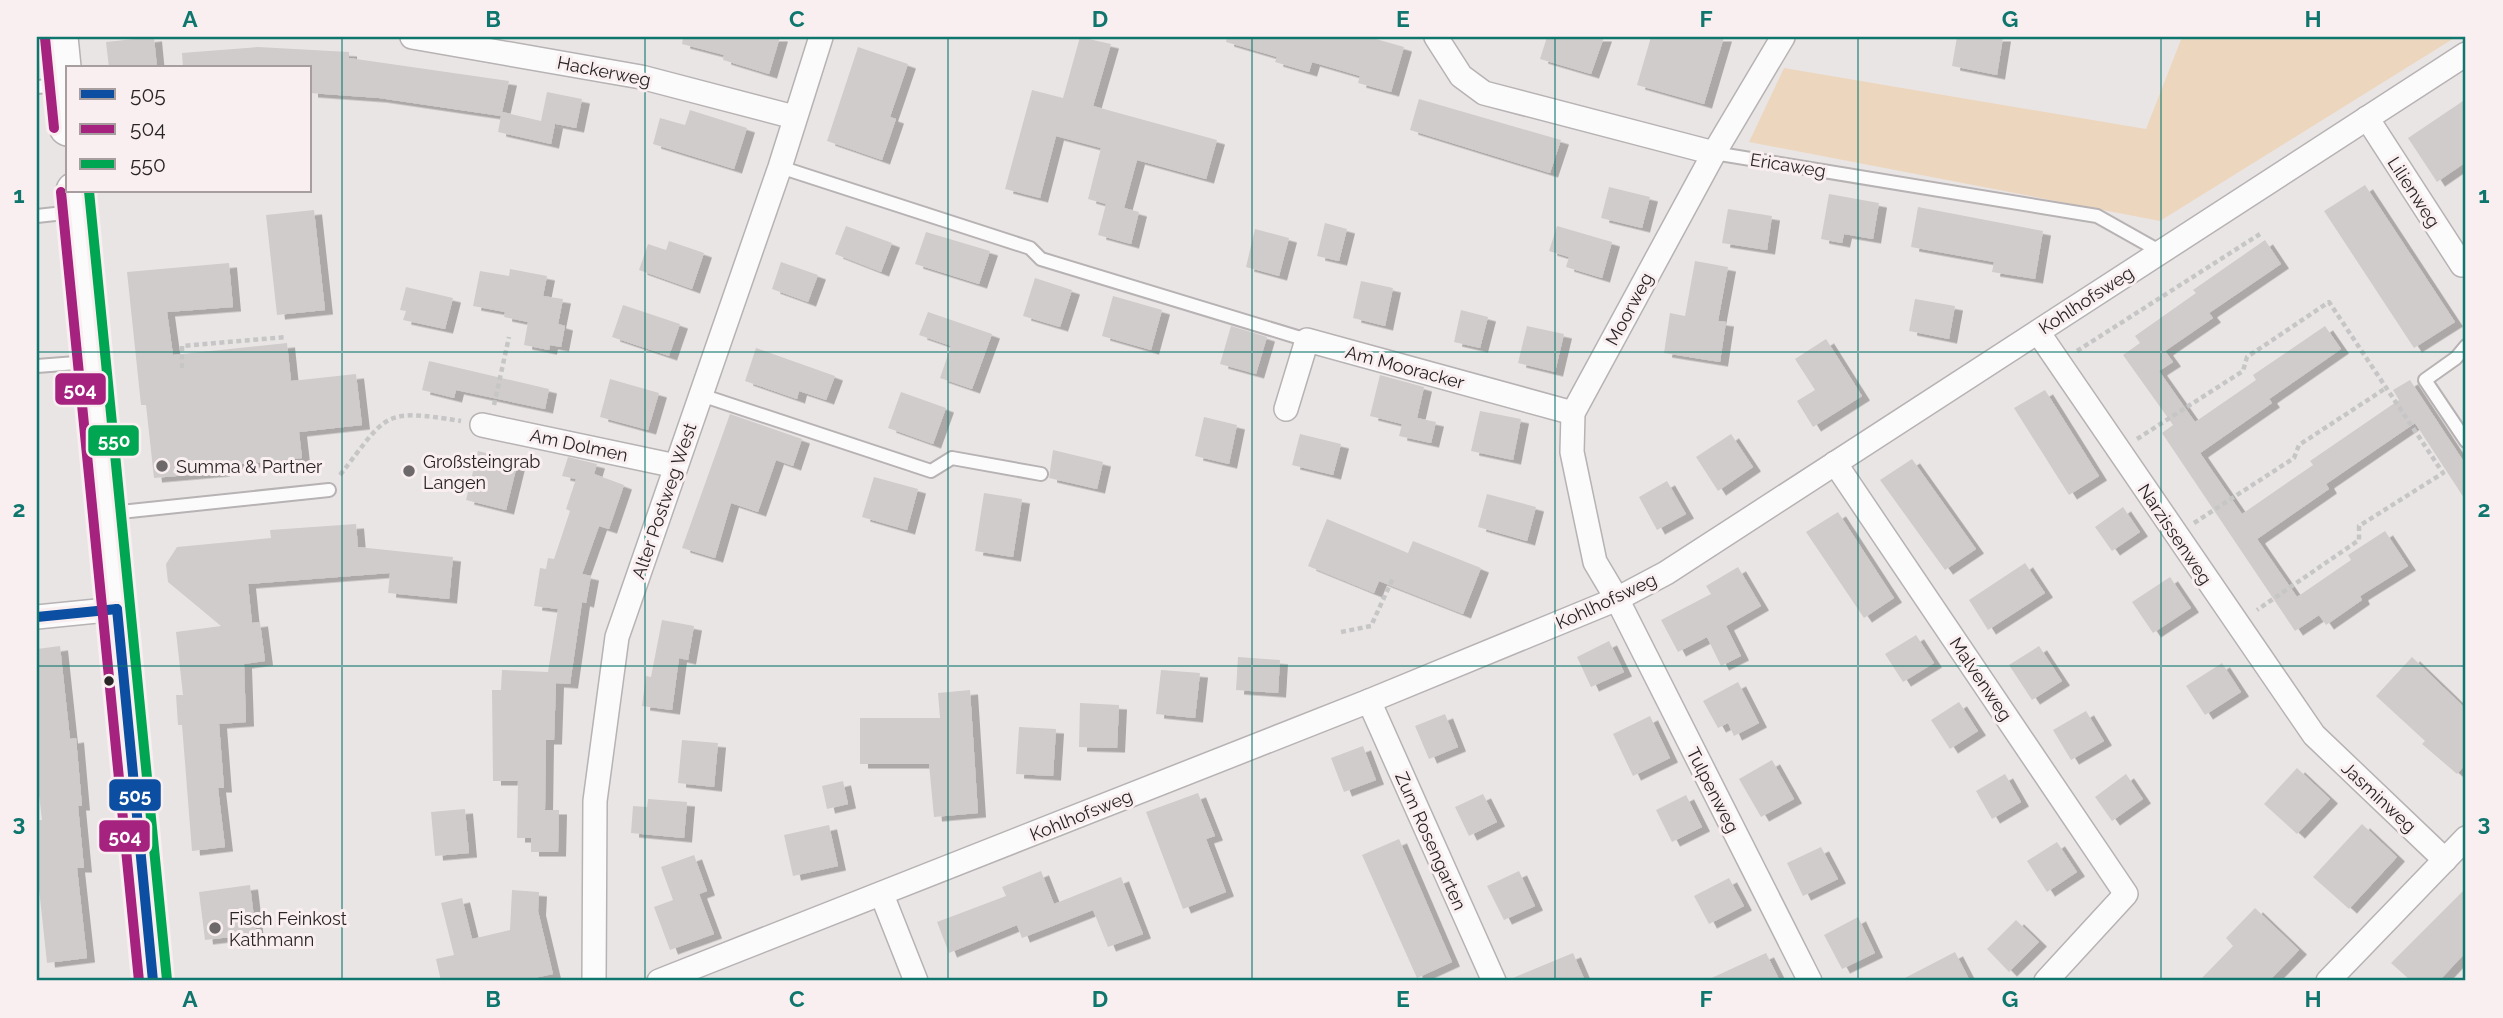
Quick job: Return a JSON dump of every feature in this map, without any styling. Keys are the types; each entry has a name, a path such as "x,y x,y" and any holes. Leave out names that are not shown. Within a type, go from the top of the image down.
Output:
{"main road":[{"path":"59,37 50,86 66,122"},
{"path":"76,201 153,981"}],"street":[{"name":"Hackerweg","path":"412,37 642,77 794,117"},
{"name":"Alter Postweg West","path":"594,981 595,801 617,637 780,167 821,37"},
{"name":"Ericaweg","path":"1436,37 1461,76 1485,93 1714,153"},
{"name":"Moorweg","path":"1617,599 1595,562 1572,452 1573,414 1714,153 1783,37"},
{"name":"Kohlhofsweg","path":"659,981 1369,701 1617,599 1666,573 2466,54"},
{"name":"Lilienweg","path":"2367,118 2465,266"},
{"name":"Narzissenweg","path":"2038,332 2236,625 2314,735"},
{"name":"Am Mooracker","path":"1307,340 1573,414"},
{"path":"1286,409 1307,340"},
{"name":"Am Dolmen","path":"486,426 676,466"},
{"name":"Malvenweg","path":"1835,463 2126,894 2046,981"},
{"name":"Tulpenweg","path":"1617,599 1810,981"},
{"path":"37,617 117,609"},
{"name":"Zum Rosengarten","path":"1369,701 1494,981"},
{"name":"Jasminweg","path":"2314,735 2445,860"},
{"path":"2328,981 2466,838"},
{"path":"881,895 916,981"}],"lane":[{"name":"Ericaweg","path":"1714,153 2097,216 2161,252"},
{"path":"780,167 1030,248 1041,259 1307,340"},
{"path":"37,216 76,201"},
{"path":"2465,349 2425,380 2466,442"},
{"path":"37,366 92,362"},
{"path":"701,395 931,471 952,458 1041,474"},
{"path":"108,513 329,490"}],"path":[{"path":"2059,362 2260,234"},
{"path":"2118,451 2243,371 2247,357 2329,302 2443,473 2359,526 2359,540 2236,625"},
{"path":"182,368 182,346 286,337"},
{"path":"329,490 380,424 392,417 410,413 486,426 509,337"},
{"path":"2176,536 2294,458 2299,445 2386,388"},
{"path":"1341,632 1371,626 1393,578"}],"shaded area":[{"path":"2182,37 2456,37 2160,221 1749,142 1784,68 2146,129"}],"building":[{"path":"154,37 157,66 109,66 106,42"},
{"path":"683,37 780,37 769,74 723,60 724,55 682,44"},
{"path":"1080,37 1111,44 1093,106 1217,140 1206,179 1137,160 1124,208 1139,212 1131,244 1098,235 1106,204 1088,199 1101,148 1056,136 1040,198 1005,189 1032,90 1063,98"},
{"path":"1227,37 1369,37 1404,47 1391,92 1358,83 1360,76 1312,62 1309,72 1275,62 1277,57 1226,42"},
{"path":"1547,37 1604,37 1591,74 1540,59"},
{"path":"1651,37 1724,37 1704,104 1637,85"},
{"path":"1957,37 2003,37 1997,75 1952,66"},
{"path":"258,47 349,52 349,58 509,81 502,112 541,121 547,92 582,99 576,128 546,122 555,124 551,144 498,132 501,116 379,98 312,93 312,66 183,66 182,53"},
{"path":"858,47 908,64 890,117 896,119 882,160 827,141"},
{"path":"1419,99 1561,140 1550,173 1410,130"},
{"path":"2466,99 2466,162 2437,182 2408,138"},
{"path":"690,110 747,128 734,169 653,144 660,118 685,125"},
{"path":"2365,185 2455,322 2414,348 2324,211"},
{"path":"1609,187 1650,197 1642,228 1601,218"},
{"path":"1829,194 1879,203 1873,239 1844,234 1842,243 1821,239"},
{"path":"1918,207 2043,231 2035,279 1992,272 1994,262 1911,247"},
{"path":"1728,209 1772,216 1767,250 1722,243"},
{"path":"314,210 325,310 277,315 266,215"},
{"path":"1325,223 1347,229 1339,261 1317,256"},
{"path":"846,226 892,243 881,272 835,254"},
{"path":"1557,226 1612,242 1602,278 1566,267 1569,257 1549,251"},
{"path":"1255,229 1289,238 1279,276 1246,267"},
{"path":"926,232 990,251 979,284 915,264"},
{"path":"2265,240 2281,264 2209,313 2213,318 2165,351 2173,362 2159,371 2195,422 2256,380 2253,375 2325,326 2341,349 2269,399 2272,403 2200,453 2242,514 2313,465 2310,461 2399,400 2393,390 2410,380 2466,465 2466,501 2415,423 2326,484 2329,489 2257,539 2297,597 2351,560 2348,555 2385,531 2408,566 2360,596 2362,600 2326,625 2319,615 2295,631 2162,433 2173,425 2123,355 2140,343 2135,336 2196,293 2193,290"},
{"path":"669,241 704,253 692,289 639,270 648,244 666,250"},
{"path":"1695,261 1728,267 1718,321 1726,322 1720,362 1664,353 1670,313 1685,316"},
{"path":"781,262 818,275 808,302 772,289"},
{"path":"229,263 233,307 167,312 173,355 287,343 291,381 356,374 362,425 299,432 302,458 222,466 222,472 154,478 146,405 141,405 127,272"},
{"path":"510,269 547,276 543,296 563,299 558,324 565,326 561,347 550,345 549,350 524,345 528,322 504,317 505,312 473,306 480,271 509,276"},
{"path":"1035,278 1072,290 1060,327 1023,316"},
{"path":"1361,281 1393,288 1385,326 1353,318"},
{"path":"406,287 453,298 445,329 403,320 406,311 400,310"},
{"path":"1113,296 1162,310 1151,350 1102,336"},
{"path":"1915,299 1955,306 1949,339 1909,331"},
{"path":"623,305 680,324 669,356 612,337"},
{"path":"1461,310 1488,317 1480,348 1454,342"},
{"path":"928,312 992,334 972,389 940,378 951,346 919,335"},
{"path":"1231,326 1267,337 1256,374 1220,364"},
{"path":"1527,326 1564,334 1555,372 1518,363"},
{"path":"1826,339 1862,396 1813,427 1797,401 1815,390 1795,359"},
{"path":"756,348 835,376 826,400 799,391 797,399 745,381"},
{"path":"429,361 549,389 545,409 456,390 454,398 422,390"},
{"path":"1380,375 1424,387 1417,418 1436,422 1431,443 1399,436 1402,424 1370,416"},
{"path":"610,379 659,393 648,430 600,417"},
{"path":"2045,390 2099,476 2069,495 2014,408"},
{"path":"901,392 946,408 933,444 888,428"},
{"path":"1480,411 1521,419 1513,460 1471,451"},
{"path":"730,414 802,439 793,466 776,460 758,512 731,503 715,558 682,548"},
{"path":"1204,417 1237,425 1229,464 1195,456"},
{"path":"1300,434 1341,444 1333,475 1292,465"},
{"path":"1731,434 1753,467 1718,491 1696,457"},
{"path":"1053,450 1103,462 1097,489 1049,478"},
{"path":"478,451 518,461 506,510 466,500"},
{"path":"568,457 597,464 594,474 624,485 609,529 599,526 582,574 591,576 586,603 582,602 570,684 556,683 554,740 546,740 545,810 559,810 558,852 531,852 531,838 517,838 518,781 493,781 492,690 501,690 502,670 548,672 558,609 534,606 540,568 546,569 548,558 554,559 570,511 566,509 576,479 562,476"},
{"path":"1912,459 1976,549 1945,570 1880,480"},
{"path":"874,477 918,489 907,530 862,517"},
{"path":"1667,481 1686,514 1657,530 1639,497"},
{"path":"984,493 1022,499 1013,557 975,551"},
{"path":"1487,494 1536,507 1527,541 1478,527"},
{"path":"2123,507 2140,532 2112,551 2095,527"},
{"path":"1838,512 1894,598 1864,618 1806,532"},
{"path":"1327,519 1408,553 1413,541 1481,568 1463,614 1379,581 1374,593 1308,566"},
{"path":"356,524 358,547 453,557 449,599 388,593 390,573 248,584 252,623 260,622 265,661 244,664 246,722 219,724 224,788 218,788 225,847 192,851 182,725 178,725 176,695 183,695 176,632 221,626 168,582 166,564 177,547 271,538 270,530"},
{"path":"2025,563 2045,593 1988,630 1969,600"},
{"path":"1738,567 1761,606 1726,626 1741,656 1721,666 1707,637 1678,652 1661,620 1711,594 1706,586"},
{"path":"2170,577 2191,608 2153,633 2132,602"},
{"path":"662,620 694,626 688,660 679,658 672,710 642,706 646,676 651,677"},
{"path":"1916,635 1934,663 1903,682 1885,654"},
{"path":"1609,641 1624,672 1591,687 1577,657"},
{"path":"60,646 70,739 76,738 82,806 78,806 84,868 77,868 87,958 47,963 37,870 37,820 42,820 37,777 37,649"},
{"path":"2039,646 2062,681 2032,700 2009,665"},
{"path":"1238,657 1280,660 1278,693 1236,690"},
{"path":"2412,657 2466,709 2466,764 2457,774 2422,744 2425,741 2376,696"},
{"path":"2222,663 2241,692 2205,715 2186,686"},
{"path":"1161,670 1200,673 1195,718 1156,714"},
{"path":"1738,682 1759,723 1734,736 1728,723 1718,728 1703,701"},
{"path":"970,690 978,813 934,817 929,764 860,764 860,718 940,718 938,693"},
{"path":"1959,702 1978,731 1950,749 1931,720"},
{"path":"1080,703 1119,705 1117,748 1079,747"},
{"path":"2086,711 2104,741 2071,760 2053,730"},
{"path":"1445,714 1458,747 1429,759 1415,726"},
{"path":"1650,716 1670,758 1633,776 1613,734"},
{"path":"1019,727 1056,729 1053,776 1016,774"},
{"path":"682,740 718,743 714,787 678,783"},
{"path":"1363,746 1376,780 1344,792 1331,758"},
{"path":"1772,760 1794,799 1761,817 1739,779"},
{"path":"2297,768 2330,799 2297,834 2264,804"},
{"path":"2005,774 2021,802 1992,819 1976,791"},
{"path":"2126,774 2143,799 2112,821 2095,797"},
{"path":"843,781 848,804 827,809 822,786"},
{"path":"1198,793 1215,836 1206,839 1226,892 1183,909 1146,812"},
{"path":"1483,794 1497,822 1469,836 1455,807"},
{"path":"1686,795 1702,827 1672,842 1656,810"},
{"path":"648,799 687,802 684,838 631,833 633,806 647,807"},
{"path":"465,809 469,853 435,856 431,812"},
{"path":"2362,824 2397,857 2349,909 2313,877"},
{"path":"829,825 838,866 793,876 784,835"},
{"path":"1399,839 1452,962 1417,978 1362,855"},
{"path":"2057,842 2077,872 2047,892 2027,861"},
{"path":"1821,847 1838,879 1803,896 1787,863"},
{"path":"694,855 707,891 699,894 714,934 670,950 654,907 673,900 661,867"},
{"path":"1041,871 1054,904 1121,877 1143,934 1108,947 1093,910 1022,938 1017,925 949,953 937,922 1006,896 1002,887"},
{"path":"1519,871 1535,906 1504,920 1487,886"},
{"path":"1729,878 1744,906 1709,924 1694,896"},
{"path":"250,885 256,934 205,940 199,892"},
{"path":"2466,888 2466,952 2439,981 2411,981 2391,963"},
{"path":"512,890 539,892 538,911 553,974 520,981 441,981 436,959 454,955 441,903 462,898 472,939 510,930"},
{"path":"2255,908 2299,950 2269,981 2199,981 2233,946 2226,938"},
{"path":"1858,917 1875,953 1842,969 1824,935"},
{"path":"2016,920 2039,942 2009,972 1987,949"},
{"path":"1955,952 1970,981 1899,981"},
{"path":"1573,953 1585,981 1508,981 1508,980"},
{"path":"1766,953 1780,981 1705,981"}],"transit line":[{"name":"504","path":"45,38 54,128"},
{"name":"504","path":"61,192 139,981"},
{"name":"550","path":"89,192 167,980"},
{"name":"505","path":"117,609 153,981"},
{"name":"505","path":"37,617 117,609"}],"place":[{"name":"Summa & Partner","path":"162,466"},
{"name":"Großsteingrab Langen","path":"409,471"},
{"name":"Fisch Feinkost Kathmann","path":"215,928"}]}
